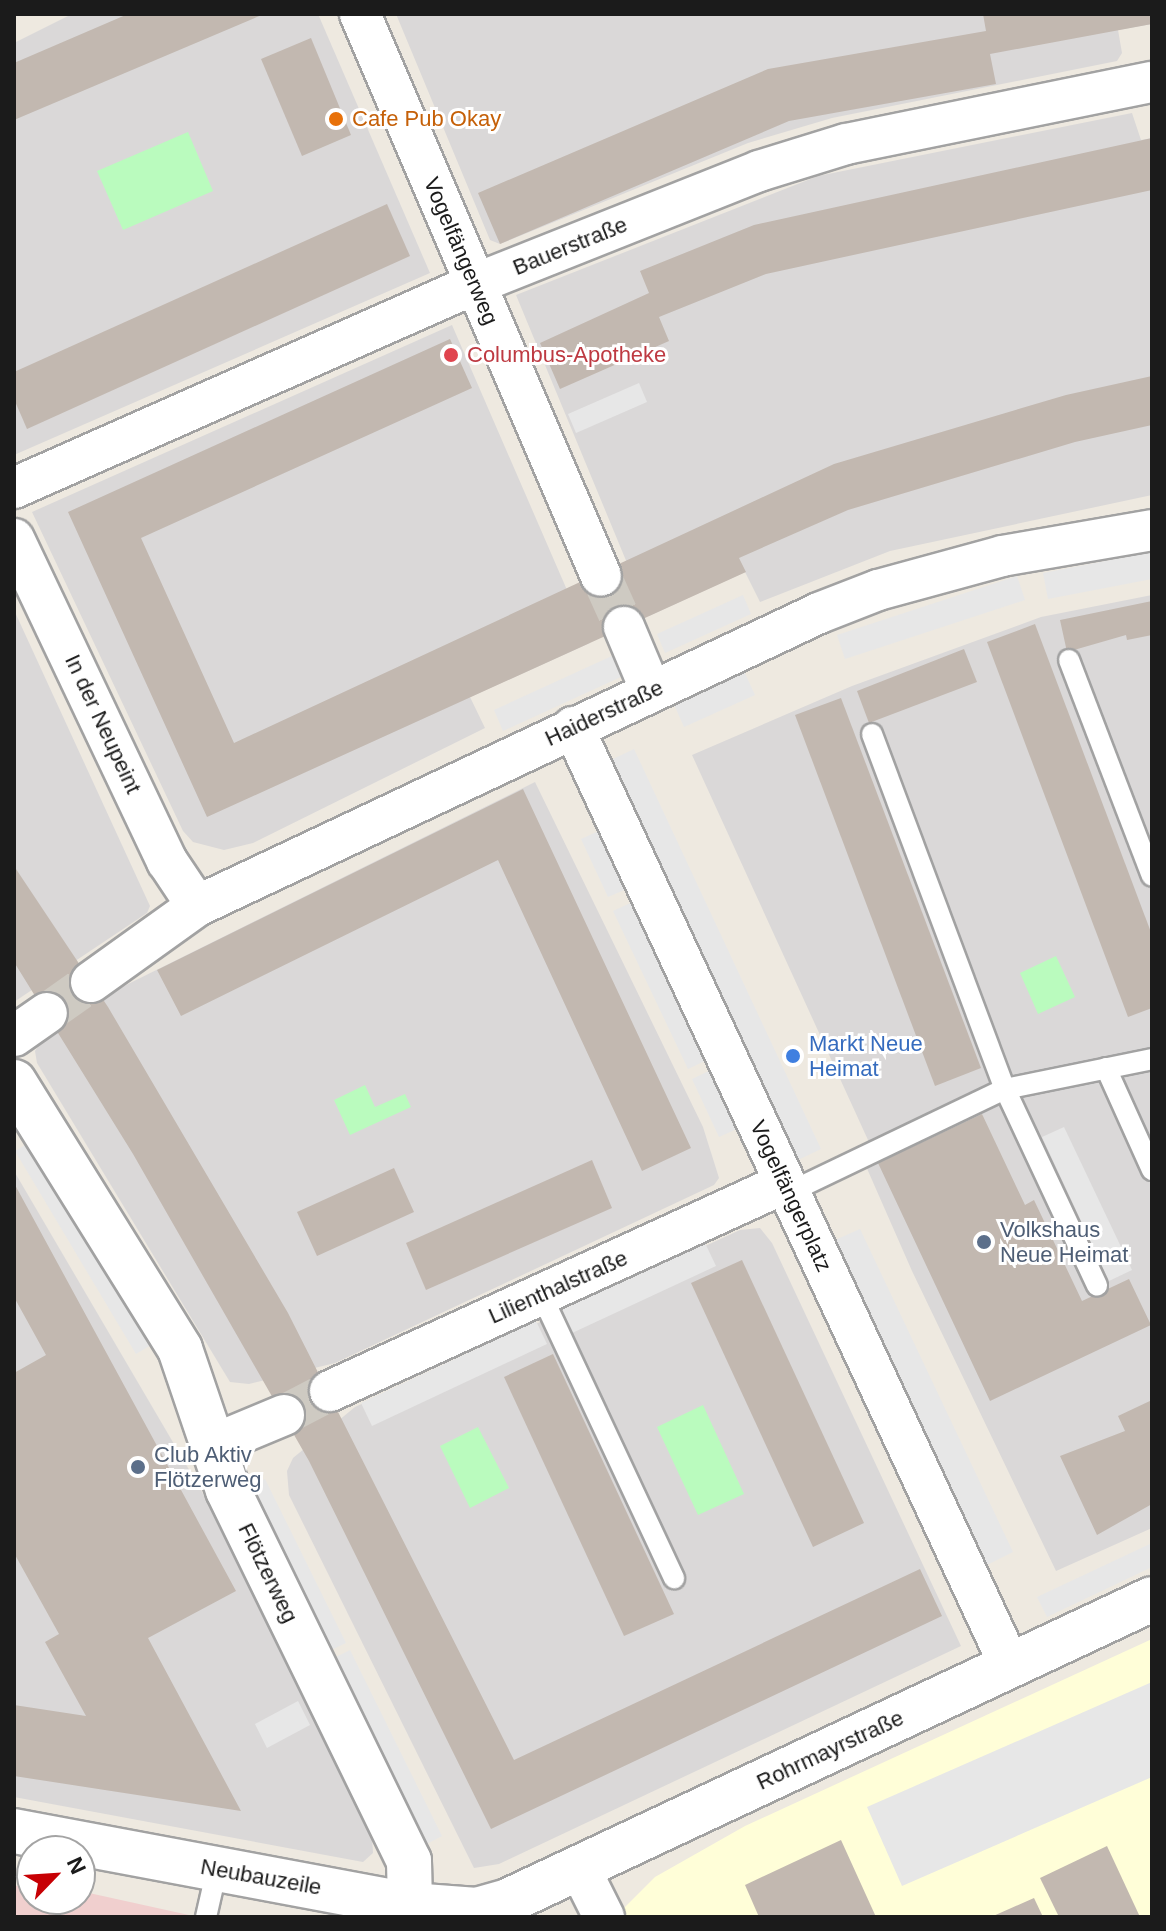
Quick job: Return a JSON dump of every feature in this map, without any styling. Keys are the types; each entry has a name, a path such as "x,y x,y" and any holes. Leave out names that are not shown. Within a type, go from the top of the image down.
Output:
{"street":[{"name":"Vogelfängerweg","path":"360,14 601,576"},
{"name":"Bauerstraße","path":"14,488 475,284 799,157 1152,82"},
{"name":"Haiderstraße","path":"91,982 197,906 573,727 878,590 1002,556 1152,530"},
{"name":"In der Neupeint","path":"14,539 167,861 197,906"},
{"path":"624,627 651,691"},
{"name":"Vogelfängerplatz","path":"573,727 1010,1666"},
{"path":"14,1036 47,1013"},
{"name":"Flötzerweg","path":"14,1082 180,1349 228,1490 409,1861 410,1905"},
{"name":"Lilienthalstraße","path":"330,1391 541,1294 788,1188"},
{"path":"212,1445 284,1415"},
{"name":"Rohrmayrstraße","path":"508,1901 1152,1599"},
{"name":"Neubauzeile","path":"14,1831 410,1905 477,1910 508,1901"},
{"path":"579,1867 604,1917"}],"lane":[{"path":"1069,660 1152,876"},
{"path":"872,734 1005,1089 1097,1285"},
{"path":"788,1188 1005,1089 1152,1059"},
{"path":"1106,1068 1152,1170"},
{"path":"541,1294 674,1578"},
{"path":"206,1917 217,1869"}],"shaded area":[{"path":"72,14 318,14 430,273 14,455 14,43"},
{"path":"396,14 1152,14 1152,24 1118,30 1122,53 1117,61 832,118 748,143 500,244 490,240"},
{"path":"1132,113 1141,140 1152,138 1152,495 890,551 760,602 745,572 649,616 516,295 818,176"},
{"path":"452,325 590,643 470,697 485,728 253,843 224,850 193,842 183,831 32,512"},
{"path":"639,383 647,402 576,433 568,414"},
{"path":"1152,552 1152,579 1048,599 1043,573"},
{"path":"1017,576 1025,600 845,659 837,635"},
{"path":"743,595 751,614 665,653 657,634"},
{"path":"1152,595 1152,1528 1056,1571 912,1271 865,1164 868,1140 692,755 852,686 1041,617"},
{"path":"14,610 150,906 147,913 14,1002"},
{"path":"614,655 623,676 503,731 494,710"},
{"path":"743,669 755,695 684,727 672,700"},
{"path":"634,749 821,1149 798,1160 611,760"},
{"path":"535,782 703,1127 719,1178 714,1185 335,1363 249,1384 230,1382 37,1063 35,1051 44,1038 110,993"},
{"path":"601,830 629,888 608,897 581,839"},
{"path":"635,901 709,1059 688,1069 613,911"},
{"path":"713,1069 741,1127 719,1137 692,1079"},
{"path":"1064,1127 1132,1270 1109,1281 1042,1137"},
{"path":"35,1139 156,1342 136,1354 15,1151"},
{"path":"14,1171 201,1490 372,1838 373,1853 363,1862 14,1797"},
{"path":"760,1228 772,1243 961,1646 499,1864 474,1868 289,1495 287,1471 293,1458 355,1407 740,1230"},
{"path":"860,1229 1013,1552 987,1565 833,1241"},
{"path":"705,1243 716,1266 570,1334 559,1311"},
{"path":"536,1321 547,1344 372,1426 361,1403"},
{"path":"265,1479 346,1643 325,1653 244,1489"},
{"path":"1152,1543 1152,1567 1047,1617 1037,1597"},
{"path":"1152,1639 1152,1917 625,1917 621,1911 655,1877 745,1826"},
{"path":"350,1650 442,1836 421,1847 328,1661"},
{"path":"1152,1682 1152,1777 902,1886 867,1807"},
{"path":"298,1701 310,1725 267,1748 255,1724"},
{"path":"14,1886 16,1915 96,1915 96,1895 198,1917 14,1917"}],"green space":[{"path":"188,132 213,191 123,230 97,171"},
{"path":"1056,956 1075,997 1038,1014 1020,973"},
{"path":"365,1085 375,1107 405,1094 411,1107 350,1135 334,1100"},
{"path":"703,1405 744,1494 698,1515 657,1427"},
{"path":"478,1427 509,1488 470,1508 440,1446"}],"building":[{"path":"128,14 264,14 14,120 14,63"},
{"path":"983,14 1152,14 1152,24 990,54 996,84 789,121 500,244 478,193 768,69 986,31"},
{"path":"311,38 351,135 302,156 261,59"},
{"path":"1152,138 1152,190 766,274 659,317 669,341 560,389 540,343 649,293 640,271 754,225"},
{"path":"387,204 410,256 27,429 14,399 14,372"},
{"path":"450,339 472,388 141,538 234,743 834,464 1066,395 1152,376 1152,425 1075,442 848,510 739,558 746,572 207,817 68,512"},
{"path":"1152,601 1152,635 1127,640 1126,635 1067,652 1060,620"},
{"path":"1035,624 1152,935 1152,1008 1128,1017 987,642"},
{"path":"964,649 977,682 869,723 857,691"},
{"path":"841,698 981,1068 935,1086 795,715"},
{"path":"523,789 691,1148 642,1171 498,860 181,1016 157,970"},
{"path":"14,866 108,1007 288,1313 514,1760 920,1569 942,1616 491,1829 309,1461 133,1154 14,962"},
{"name":"Volkshaus Neue Heimat","path":"982,1114 1025,1205 1034,1200 1082,1301 1129,1279 1151,1325 990,1401 878,1163"},
{"path":"592,1160 612,1208 426,1290 406,1243"},
{"path":"394,1168 414,1212 317,1256 297,1212"},
{"path":"14,1183 236,1591 148,1638 241,1811 14,1776 14,1705 86,1716 45,1642 59,1634 14,1553 14,1373 46,1355 14,1297"},
{"path":"742,1260 864,1523 813,1547 691,1283"},
{"path":"553,1354 674,1614 624,1636 504,1377"},
{"path":"1152,1400 1152,1504 1097,1535 1060,1456 1125,1431 1118,1416"},
{"path":"841,1840 876,1917 759,1917 745,1885"},
{"path":"1107,1846 1140,1917 1059,1917 1040,1878"},
{"path":"1034,1898 1043,1917 991,1917"}],"tunnel":[{"path":"601,576 624,627"},
{"path":"47,1013 91,982"},
{"path":"284,1415 330,1391"}],"place":[{"name":"Cafe Pub Okay","path":"336,119"},
{"name":"Columbus-Apotheke","path":"451,355"},
{"name":"Markt Neue Heimat","path":"793,1056"},
{"name":"Volkshaus Neue Heimat","path":"984,1242"},
{"name":"Club Aktiv Flötzerweg","path":"138,1467"}]}
